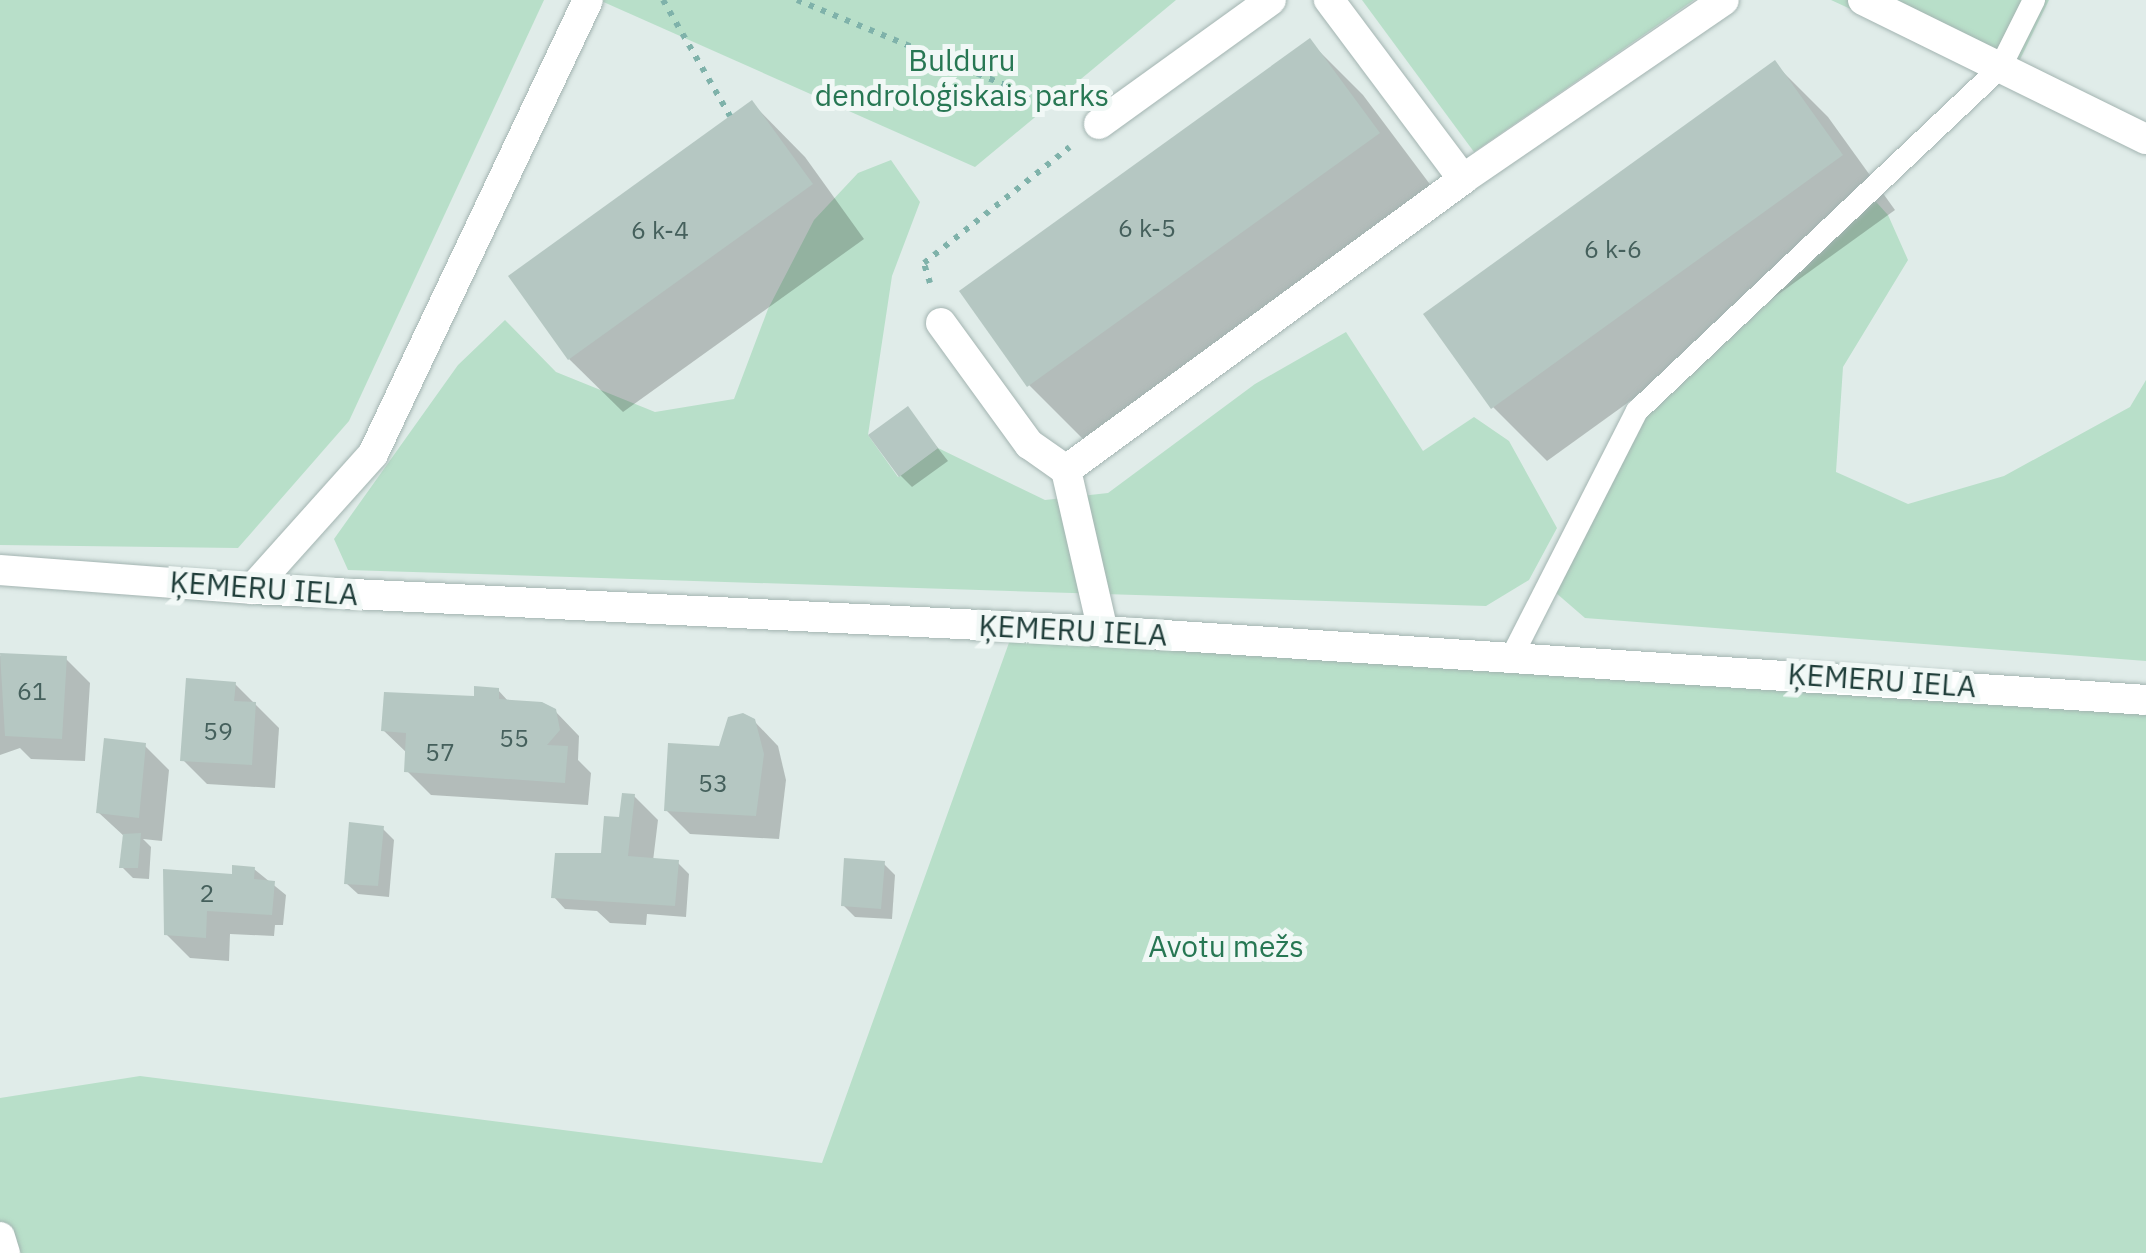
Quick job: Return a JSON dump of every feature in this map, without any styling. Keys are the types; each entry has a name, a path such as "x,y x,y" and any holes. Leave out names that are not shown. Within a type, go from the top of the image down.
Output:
{"street":[{"path":"252,589 373,454 588,0"},
{"path":"1099,124 1271,0"},
{"path":"1330,0 1463,179"},
{"path":"1066,470 1463,179 1724,0"},
{"path":"1863,0 2146,140"},
{"path":"941,323 1029,444 1066,470 1104,631"},
{"name":"ĶEMERU IELA","path":"0,570 252,589 1104,631 2146,700"},
{"path":"0,1237 5,1253"}],"lane":[{"path":"1512,656 1637,411 2000,68 2034,0"}],"path":[{"path":"663,0 730,116"},
{"path":"796,0 1099,124 924,263 941,323"}],"green space":[{"path":"0,0 544,0 349,421 238,548 0,545"},
{"name":"Bulduru dendroloģiskais parks","path":"599,0 1176,0 975,167"},
{"path":"1362,0 1694,0 1474,152"},
{"path":"1831,0 2049,0 2009,82"},
{"path":"891,160 920,202 892,276 868,435 898,477 938,448 1045,500 1108,493 1255,384 1346,332 1423,451 1474,417 1509,441 1557,528 1529,580 1486,606 348,570 334,539 458,365 505,320 556,372 655,412 734,399 768,309 814,220 858,173"},
{"path":"1868,193 1888,215 1908,260 1843,367 1836,472 1908,504 2004,476 2130,407 2146,380 2146,661 1585,618 1548,586 1637,411"},
{"name":"Avotu mežs","path":"1015,626 2146,700 2146,1253 0,1253 0,1098 140,1076 822,1163"}],"building":[{"path":"1310,38 1380,133 1027,387 959,291"},
{"path":"1775,60 1843,155 1491,409 1423,314"},
{"path":"752,100 813,184 568,360 508,276"},
{"path":"908,406 938,448 899,477 868,435"},
{"path":"0,653 67,656 62,739 5,736"},
{"path":"186,678 236,682 234,701 256,702 252,765 180,761"},
{"path":"474,686 499,688 499,699 542,702 556,709 560,730 547,745 568,746 565,783 404,772 406,733 381,731 384,692 474,696"},
{"path":"743,713 755,719 764,754 756,816 664,811 668,743 719,746 728,717"},
{"path":"104,738 146,743 139,818 96,813"},
{"path":"622,793 635,794 628,856 679,860 675,906 551,898 555,853 601,853 604,816 619,817"},
{"path":"349,822 384,826 378,886 344,884"},
{"path":"141,833 138,868 119,868 123,834"},
{"path":"844,858 885,861 881,909 841,906"},
{"path":"232,865 255,867 254,879 275,881 272,915 207,911 206,938 164,935 163,869 232,874"}]}
